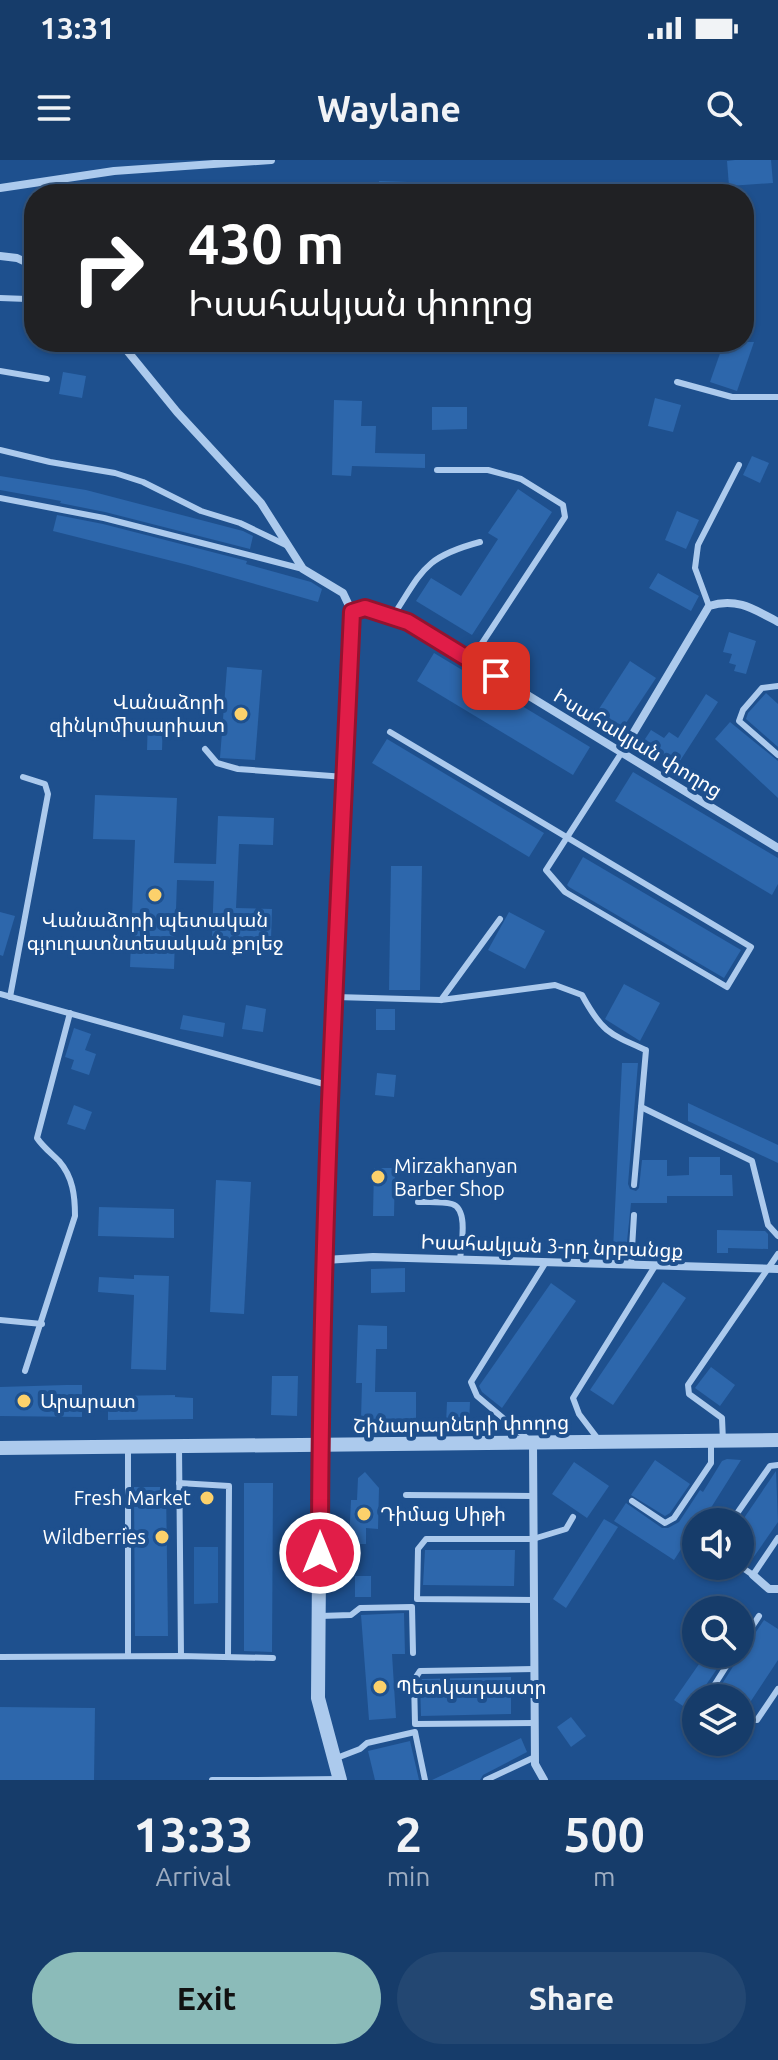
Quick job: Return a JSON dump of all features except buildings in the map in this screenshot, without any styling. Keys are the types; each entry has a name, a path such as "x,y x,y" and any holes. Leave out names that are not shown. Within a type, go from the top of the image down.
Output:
{"street":[{"path":"27,184 114,171 271,160"},
{"path":"0,188 24,184"},
{"path":"0,256 24,261"},
{"path":"126,352 261,503 303,569 343,593 352,612 331,1086 320,1446 318,1698 340,1780"},
{"path":"622,752 709,606 735,602 778,622"},
{"name":"Իսահակյան փողոց","path":"352,612 365,608 408,622 778,848"},
{"name":"Իսահակյան 3-րդ նրբանցք","path":"325,1260 373,1257 773,1269"},
{"name":"Շինարարների փողոց","path":"0,1448 778,1440"},
{"path":"533,1443 535,1764 544,1780"},
{"path":"754,1576 769,1589 778,1589"}],"lane":[{"path":"0,298 24,299"},
{"path":"0,371 47,379"},
{"path":"677,382 732,397 778,397"},
{"path":"0,450 115,473 143,482 201,511 240,523 288,546"},
{"path":"709,606 695,568 698,545 739,465"},
{"path":"437,470 488,470 521,479 563,505 565,517 471,660"},
{"path":"0,498 104,518 303,569"},
{"path":"393,616 428,563 453,549 480,542"},
{"path":"778,686 762,688 743,710 739,721 778,755"},
{"path":"390,732 566,839 751,947 727,987 565,892 546,870 566,839 622,752"},
{"path":"205,749 217,763 238,769 345,777"},
{"path":"10,997 48,794 45,784 23,777"},
{"path":"441,1000 500,919"},
{"path":"336,997 441,1000 555,985 582,995 596,1022 611,1035 646,1050 634,1185"},
{"path":"0,994 331,1086"},
{"path":"25,1371 75,1216 75,1195 70,1177 37,1138 70,1013"},
{"path":"641,1107 752,1161 768,1225 778,1236"},
{"path":"418,1202 453,1204 459,1208 462,1219 460,1260"},
{"path":"631,1265 634,1215"},
{"path":"632,1501 665,1523 674,1518 711,1463 722,1418 689,1394 688,1385 773,1269 778,1254"},
{"path":"533,1443 477,1396 471,1382 546,1262"},
{"path":"601,1442 579,1414 573,1398 655,1266"},
{"path":"0,1320 42,1324"},
{"path":"179,1446 181,1656"},
{"path":"128,1447 128,1656"},
{"path":"741,1508 770,1466 778,1465"},
{"path":"179,1483 229,1486 228,1656"},
{"path":"406,1495 532,1496"},
{"path":"413,1653 412,1607 417,1599 418,1549 426,1539 533,1539 566,1529 573,1517"},
{"path":"754,1574 778,1538"},
{"path":"417,1599 534,1600"},
{"path":"320,1616 351,1615 360,1608 412,1607"},
{"path":"754,1624 759,1616"},
{"path":"0,1657 273,1658"},
{"path":"425,1780 415,1728 414,1680 420,1671 534,1669"},
{"path":"754,1720 757,1720 778,1689"},
{"path":"334,1759 367,1743 415,1728 534,1723"},
{"path":"486,1780 535,1757"},
{"path":"212,1780 340,1780"}],"shaded area":[{"path":"194,1547 218,1547 218,1603 194,1604"}],"place":[{"name":"Վանաձորի զինկոմիսարիատ","path":"241,714"},
{"name":"Վանաձորի պետական գյուղատնտեսական քոլեջ","path":"155,895"},
{"name":"Mirzakhanyan Barber Shop","path":"378,1177"},
{"name":"Արարատ","path":"24,1401"},
{"name":"Fresh Market","path":"207,1498"},
{"name":"Դիմաց Սիթի","path":"364,1514"},
{"name":"Wildberries","path":"162,1537"},
{"name":"Պետկադաստր","path":"380,1687"}],"route":[{"path":"320,1553 329,1144 352,612 365,608 408,622 496,676"}]}
